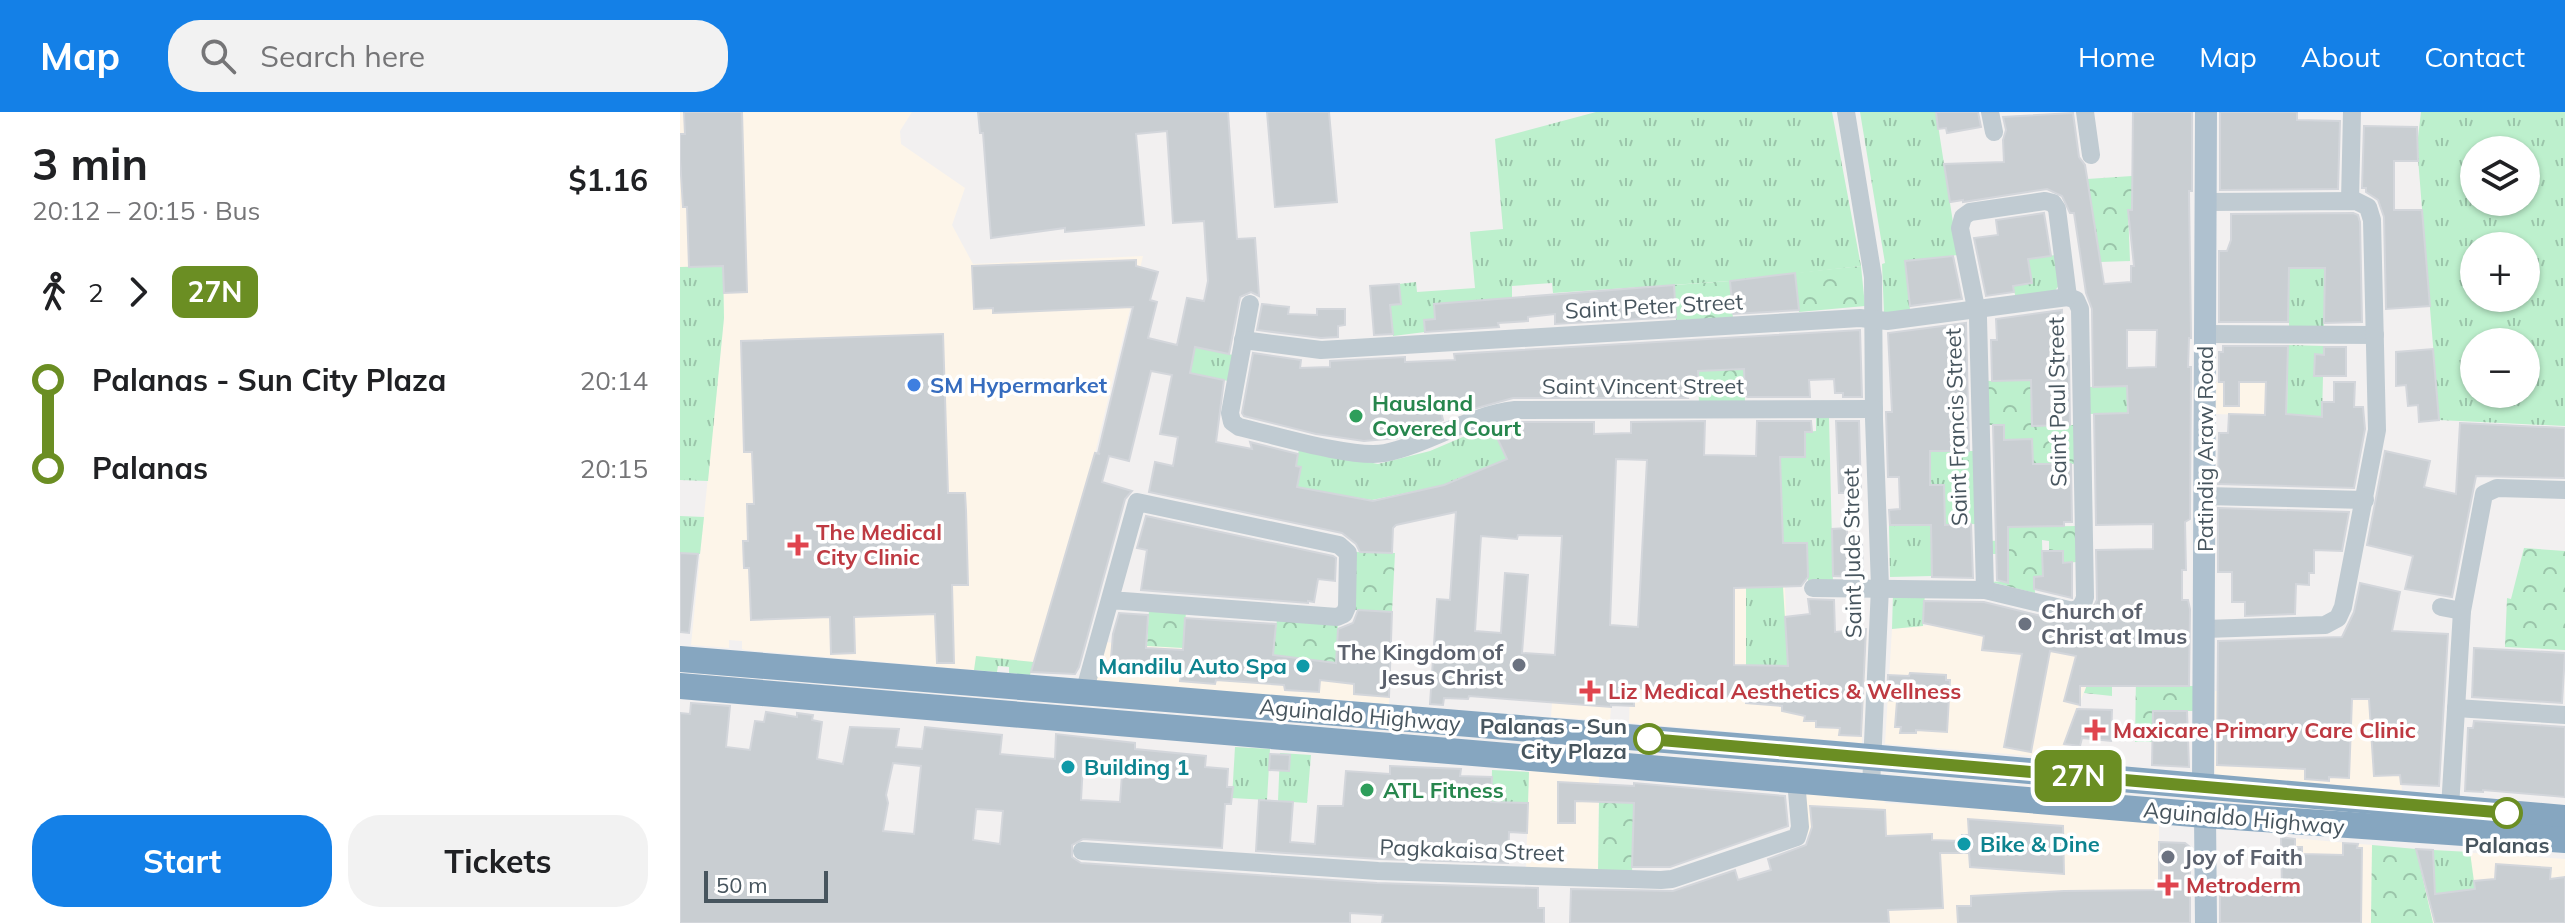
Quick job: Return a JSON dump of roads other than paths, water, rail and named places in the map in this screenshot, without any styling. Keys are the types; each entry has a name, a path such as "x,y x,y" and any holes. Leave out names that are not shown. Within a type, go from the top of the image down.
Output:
{"highway":[{"name":"Aguinaldo Highway","path":"680,659 2565,818"},
{"name":"Aguinaldo Highway","path":"680,686 2205,815 2565,840"}],"main road":[{"name":"Patindig Araw Road","path":"2203,787 2206,112"},
{"path":"2205,815 2206,923"}],"street":[{"name":"Saint Jude Street","path":"1846,112 1871,255 1880,587 1871,787"},
{"path":"1990,112 1994,132"},
{"path":"2085,112 2091,155"},
{"path":"2350,201 2352,112"},
{"name":"Saint Paul Street","path":"1963,217 1970,212 2045,201 2053,203 2057,209 2068,297 2076,300 2080,309 2085,597 2080,607 2069,610 1985,590"},
{"path":"2205,629 2325,625 2334,622 2343,607 2377,430 2372,215 2364,204 2350,201 2206,202"},
{"name":"Saint Francis Street","path":"1963,217 1960,228 1978,318 1985,590"},
{"name":"Saint Peter Street","path":"1243,340 1321,350 1873,319 1887,321 2068,297"},
{"path":"1243,340 1250,304"},
{"path":"2206,334 2375,335"},
{"name":"Saint Vincent Street","path":"1243,340 1230,413 1232,422 1239,427 1368,454 1394,450 1492,415 1515,410 1874,409"},
{"path":"2450,808 2462,611 2484,494 2497,488 2565,490"},
{"path":"2205,496 2365,500"},
{"path":"1084,693 1137,502 1339,545 1348,553 1347,607 1344,614 1337,617 1110,600"},
{"path":"1813,588 1985,590"},
{"path":"2441,607 2462,611"},
{"path":"2456,708 2565,715"},
{"name":"Pagkakaisa Street","path":"1082,851 1378,871 1666,880 1797,837 1800,827 1796,780"}],"place":[{"name":"SM Hypermarket","path":"914,385"},
{"name":"Hausland Covered Court","path":"1356,416"},
{"name":"The Medical City Clinic","path":"798,545"},
{"name":"Church of Christ at Imus","path":"2025,624"},
{"name":"The Kingdom of Jesus Christ","path":"1519,665"},
{"name":"Mandilu Auto Spa","path":"1303,666"},
{"name":"Liz Medical Aesthetics & Wellness","path":"1590,691"},
{"name":"Maxicare Primary Care Clinic","path":"2095,730"},
{"name":"Palanas - Sun City Plaza","path":"1649,739"},
{"name":"Building 1","path":"1068,767"},
{"name":"ATL Fitness","path":"1367,790"},
{"name":"Palanas","path":"2507,813"},
{"name":"Bike & Dine","path":"1964,844"},
{"name":"Joy of Faith","path":"2168,857"},
{"name":"Metroderm","path":"2168,885"}]}
